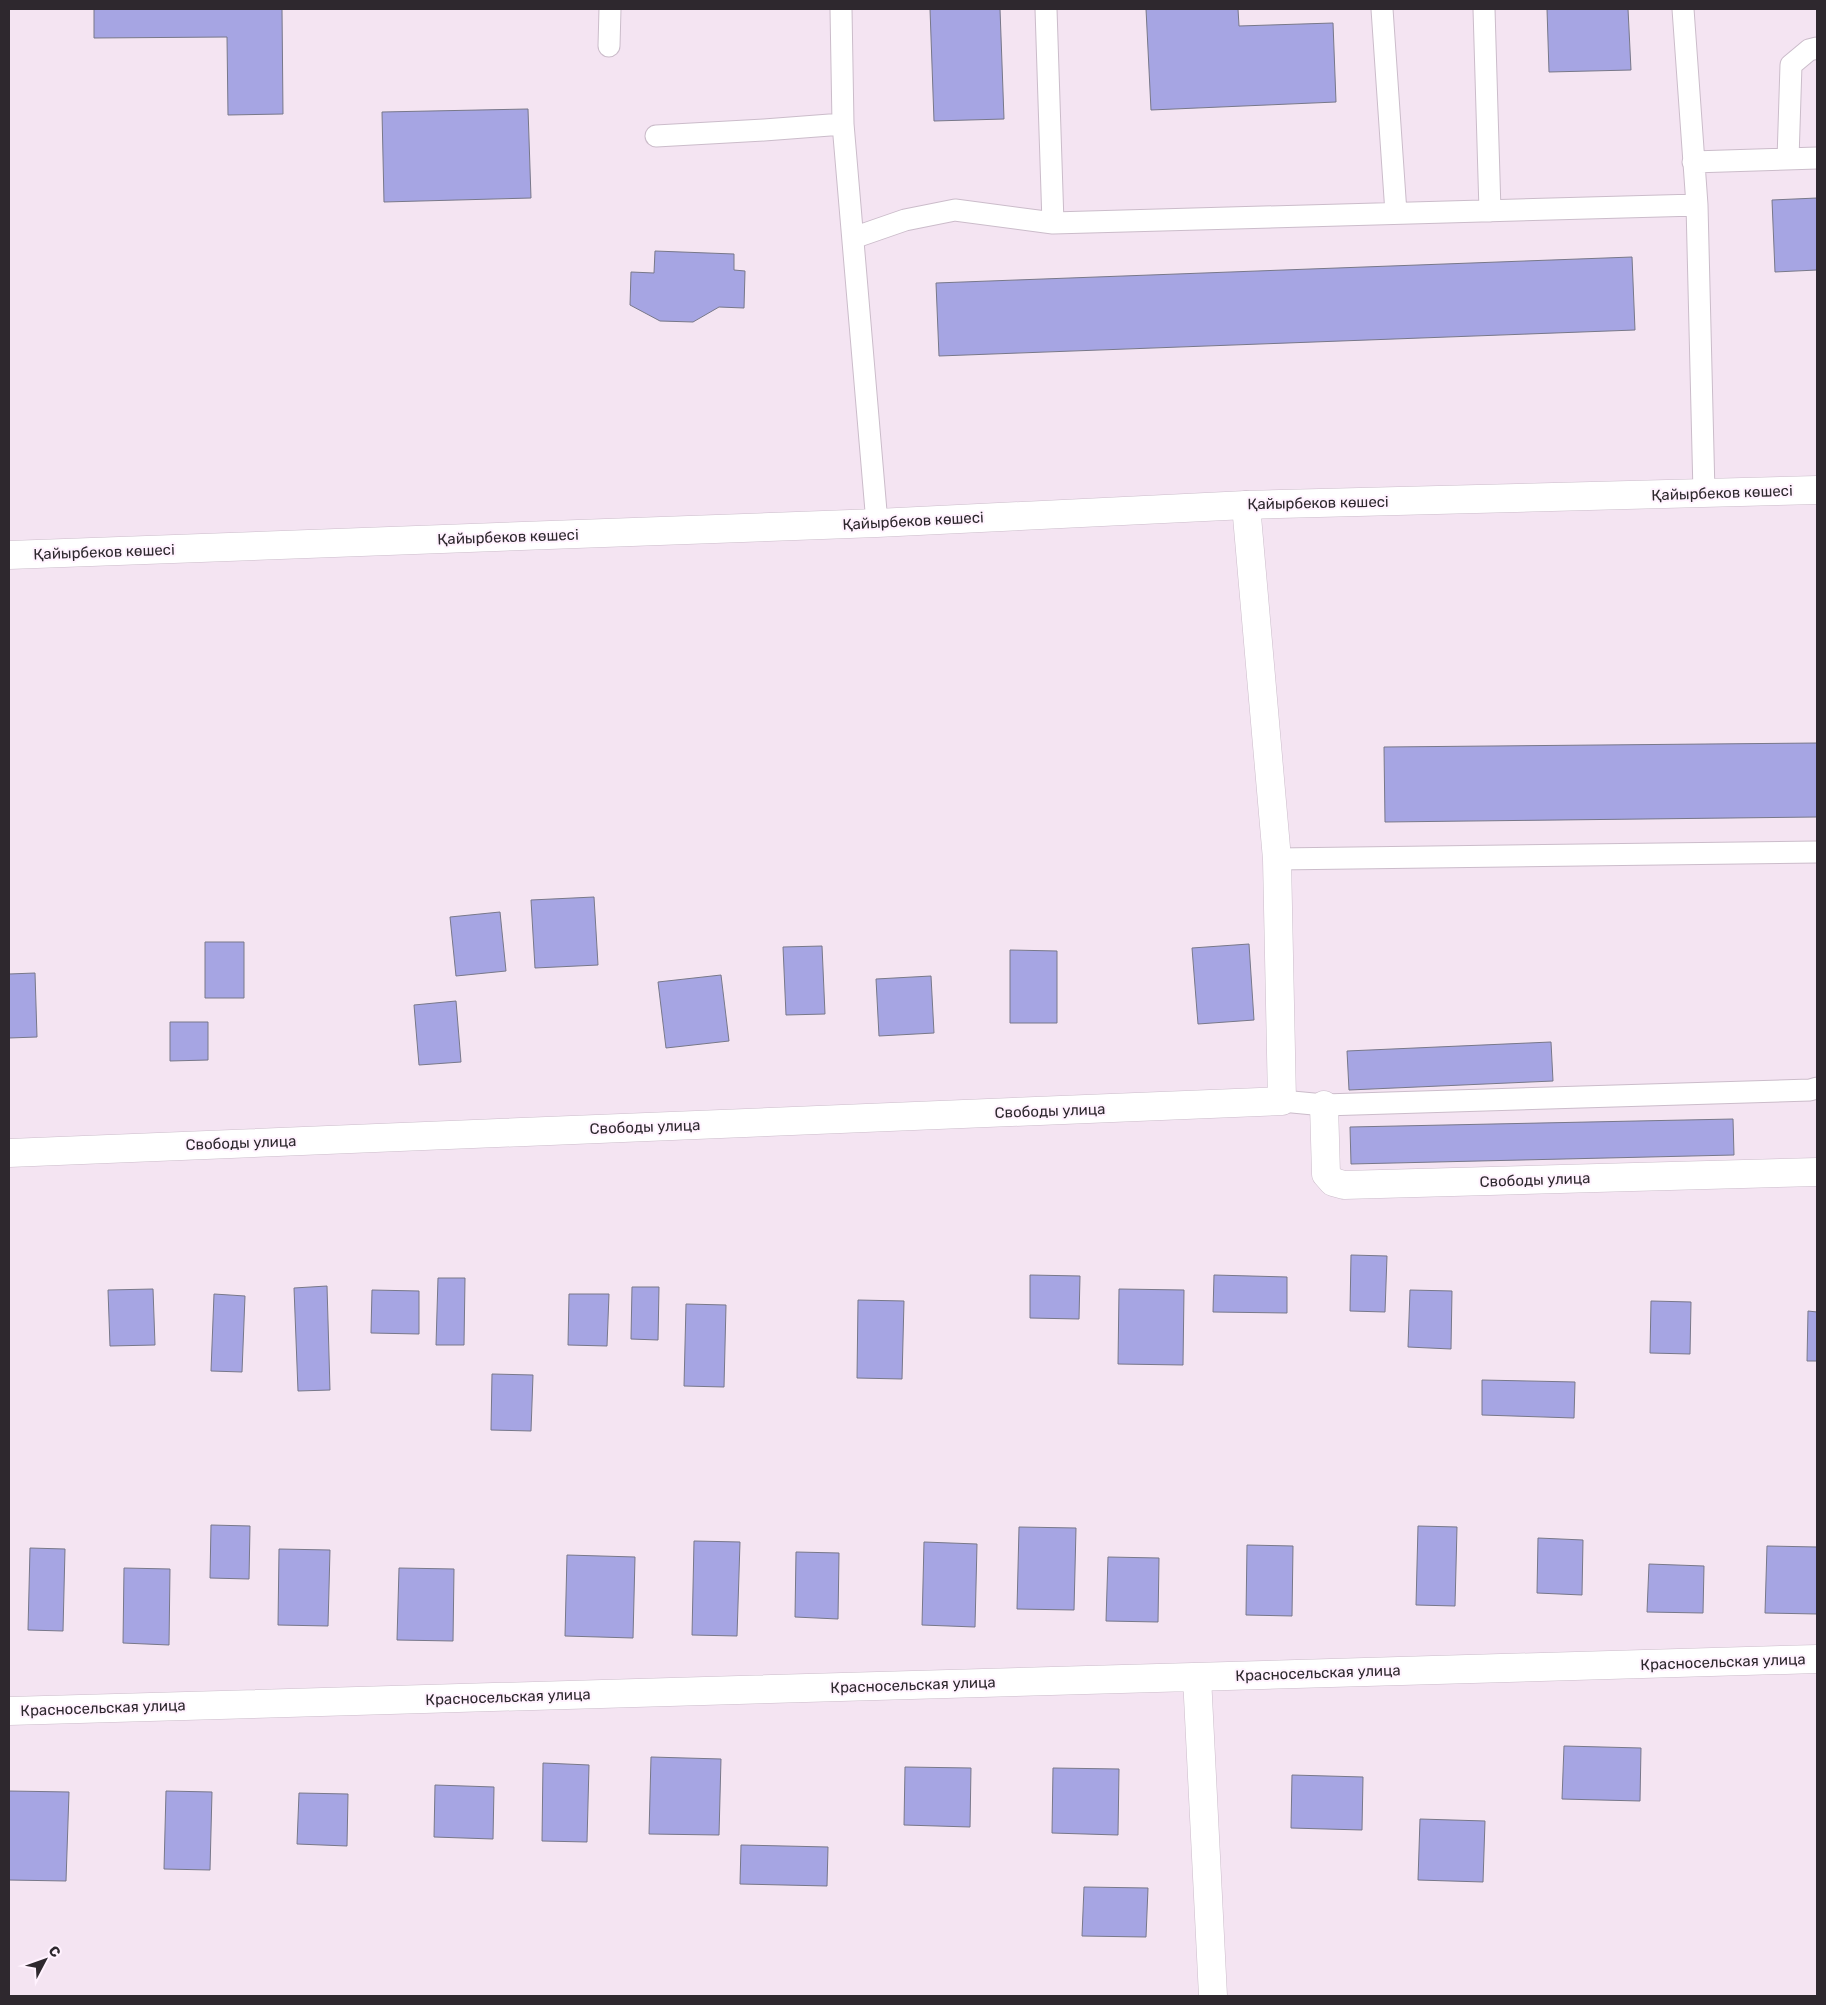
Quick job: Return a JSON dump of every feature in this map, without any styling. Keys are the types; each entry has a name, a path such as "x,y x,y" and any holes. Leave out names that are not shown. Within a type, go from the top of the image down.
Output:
{"street":[{"name":"Қайырбеков көшесі","path":"9,555 877,523 1246,505 1817,490"},
{"path":"1246,505 1277,859 1282,1101"},
{"name":"Свободы улица","path":"9,1153 1282,1101"},
{"name":"Свободы улица","path":"1324,1105 1326,1174 1333,1182 1344,1185 1817,1172"},
{"name":"Красносельская улица","path":"9,1711 1817,1659"},
{"path":"1197,1677 1213,1996"}],"lane":[{"path":"609,46 610,9"},
{"path":"841,9 843,124 877,523"},
{"path":"1046,9 1053,223"},
{"path":"1382,9 1396,213"},
{"path":"1484,9 1490,211"},
{"path":"1682,9 1697,205 1704,494"},
{"path":"1788,159 1791,65 1809,50 1817,48"},
{"path":"656,136 843,124"},
{"path":"1693,162 1817,158"},
{"path":"853,238 905,220 956,210 1053,223 1697,205"},
{"path":"1277,859 1817,852"},
{"path":"1282,1101 1324,1105 1817,1088"}],"building":[{"path":"94,9 282,9 283,114 228,115 227,37 94,38"},
{"path":"930,9 1000,9 1004,119 934,121"},
{"path":"1146,9 1238,9 1239,26 1333,23 1336,102 1151,110"},
{"path":"1547,9 1628,9 1631,70 1549,72"},
{"path":"528,109 531,198 384,202 382,112"},
{"path":"1817,198 1817,270 1775,272 1772,200"},
{"path":"655,251 734,254 734,270 745,271 744,308 719,307 693,322 660,321 630,305 631,272 654,273"},
{"path":"1632,257 1635,330 939,356 936,283"},
{"path":"1817,743 1817,817 1385,822 1384,747"},
{"path":"594,897 598,965 535,968 531,900"},
{"path":"500,912 506,971 456,976 450,917"},
{"path":"205,942 244,942 244,998 205,998"},
{"path":"1249,944 1254,1020 1198,1024 1192,948"},
{"path":"822,946 825,1014 786,1015 783,947"},
{"path":"1010,950 1057,951 1057,1023 1010,1023"},
{"path":"35,973 37,1037 9,1038 9,974"},
{"path":"721,975 729,1041 666,1048 658,982"},
{"path":"931,976 934,1033 879,1036 876,979"},
{"path":"456,1001 461,1062 419,1065 414,1005"},
{"path":"170,1022 208,1022 208,1060 170,1061"},
{"path":"1551,1042 1553,1081 1349,1090 1347,1051"},
{"path":"1733,1119 1734,1155 1351,1164 1350,1127"},
{"path":"1351,1255 1387,1256 1385,1312 1350,1311"},
{"path":"1030,1275 1080,1276 1079,1319 1030,1318"},
{"path":"1214,1275 1287,1277 1287,1313 1213,1312"},
{"path":"438,1278 465,1278 464,1345 436,1345"},
{"path":"327,1286 330,1390 298,1391 294,1288"},
{"path":"632,1287 659,1287 658,1340 631,1339"},
{"path":"153,1289 155,1345 110,1346 108,1290"},
{"path":"1119,1289 1184,1290 1183,1365 1118,1364"},
{"path":"372,1290 419,1291 419,1334 371,1333"},
{"path":"1410,1290 1452,1291 1451,1349 1408,1347"},
{"path":"214,1294 245,1296 242,1372 211,1371"},
{"path":"569,1294 609,1294 607,1346 568,1345"},
{"path":"858,1300 904,1301 902,1379 857,1378"},
{"path":"1651,1301 1691,1302 1690,1354 1650,1353"},
{"path":"686,1304 726,1305 724,1387 684,1386"},
{"path":"1808,1311 1817,1312 1817,1361 1807,1361"},
{"path":"492,1374 533,1375 531,1431 491,1430"},
{"path":"1482,1380 1575,1382 1574,1418 1482,1415"},
{"path":"211,1525 250,1526 249,1579 210,1578"},
{"path":"1418,1526 1457,1527 1455,1606 1416,1605"},
{"path":"1019,1527 1076,1528 1074,1610 1017,1609"},
{"path":"1538,1538 1583,1540 1582,1595 1537,1593"},
{"path":"694,1541 740,1542 737,1636 692,1635"},
{"path":"924,1542 977,1544 975,1627 922,1625"},
{"path":"1247,1545 1293,1546 1292,1616 1246,1615"},
{"path":"1767,1546 1817,1547 1817,1614 1765,1613"},
{"path":"30,1548 65,1549 63,1631 28,1630"},
{"path":"279,1549 330,1550 328,1626 278,1625"},
{"path":"796,1552 839,1553 838,1619 795,1617"},
{"path":"567,1555 635,1557 633,1638 565,1636"},
{"path":"1108,1557 1159,1558 1158,1622 1106,1621"},
{"path":"1649,1564 1704,1566 1703,1613 1647,1612"},
{"path":"124,1568 170,1569 169,1645 123,1643"},
{"path":"399,1568 454,1569 453,1641 397,1640"},
{"path":"1564,1746 1641,1748 1640,1801 1562,1799"},
{"path":"651,1757 721,1759 719,1835 649,1834"},
{"path":"543,1763 589,1765 587,1842 542,1841"},
{"path":"905,1767 971,1768 970,1827 904,1825"},
{"path":"1053,1768 1119,1769 1118,1835 1052,1833"},
{"path":"1292,1775 1363,1777 1362,1830 1291,1828"},
{"path":"435,1785 494,1787 493,1839 434,1837"},
{"path":"9,1791 69,1792 66,1881 9,1880"},
{"path":"166,1791 212,1792 210,1870 164,1869"},
{"path":"299,1793 348,1794 347,1846 297,1844"},
{"path":"1420,1819 1485,1821 1483,1882 1418,1880"},
{"path":"741,1845 828,1847 827,1886 740,1884"},
{"path":"1084,1887 1148,1888 1146,1937 1082,1936"}]}
